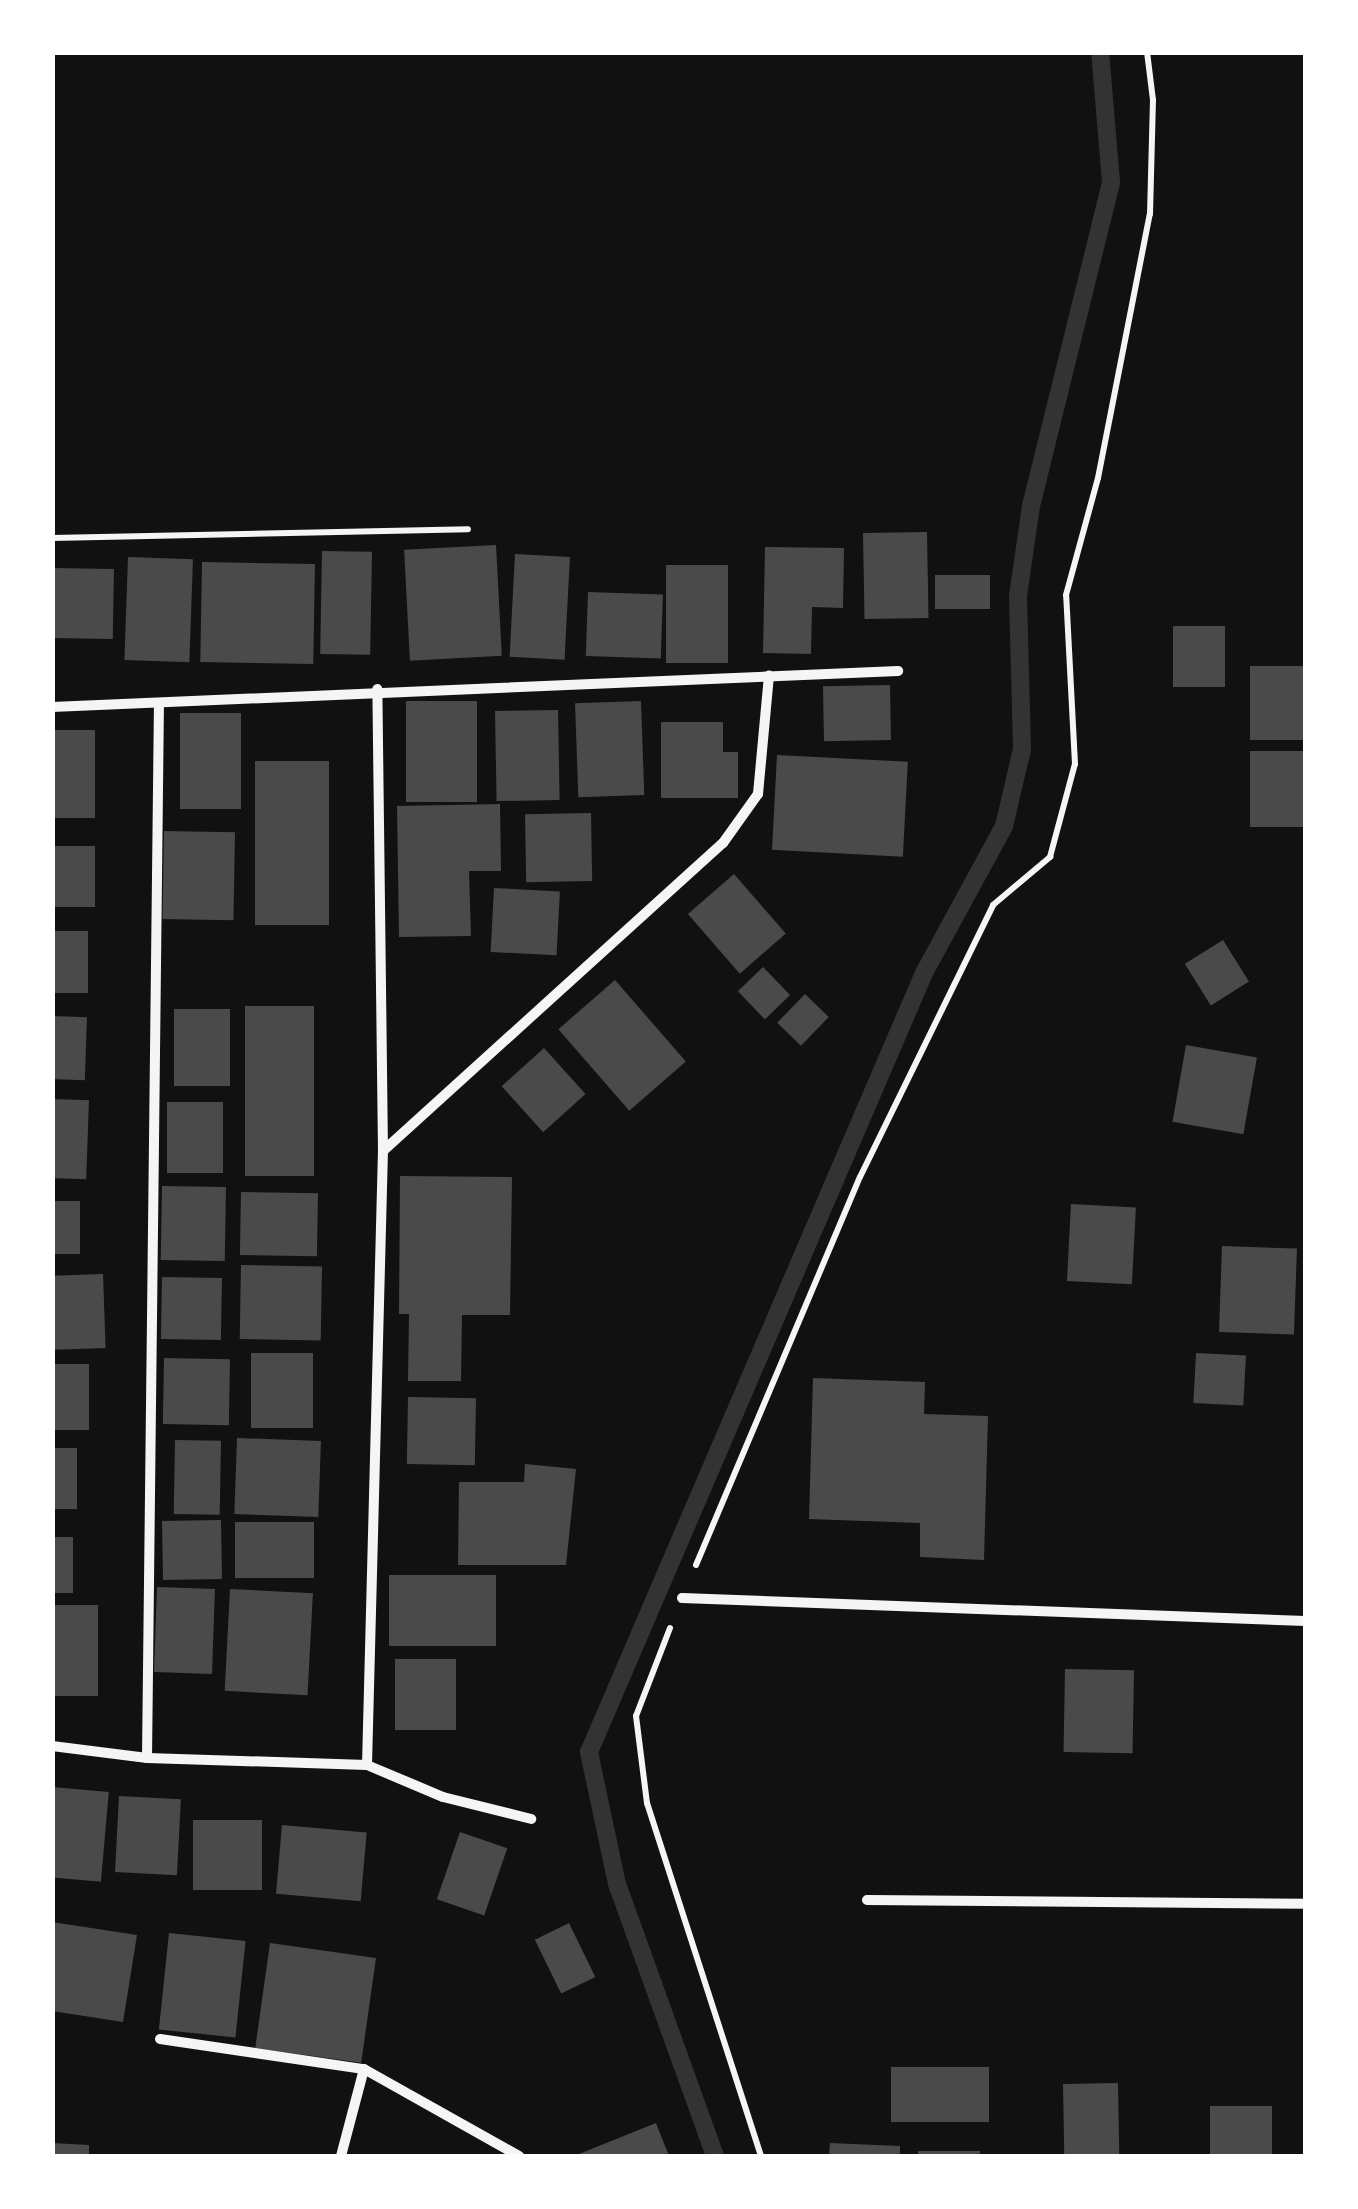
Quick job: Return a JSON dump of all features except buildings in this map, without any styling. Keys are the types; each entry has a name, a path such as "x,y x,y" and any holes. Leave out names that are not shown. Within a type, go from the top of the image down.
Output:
{"street":[{"path":"52,707 159,704 377,688 898,671"},
{"path":"383,1152 723,842 758,794 769,676"},
{"path":"367,1764 383,1152 377,688"},
{"path":"147,1758 159,704"},
{"path":"682,1598 1306,1621"},
{"path":"52,1746 147,1758 367,1764 443,1797 531,1819"},
{"path":"867,1900 1306,1904"},
{"path":"160,2040 364,2069 519,2156"},
{"path":"341,2156 364,2069"}],"path":[{"path":"761,2156 647,1803 636,1716 860,1177 992,905 1050,857 1075,764 1066,594 1098,478 1150,214 1153,100 1147,52"},
{"path":"52,538 468,529"}],"waterway":[{"path":"715,2156 617,1884 589,1752 924,973 1004,826 1022,749 1018,596 1031,506 1111,182 1100,52"}]}
